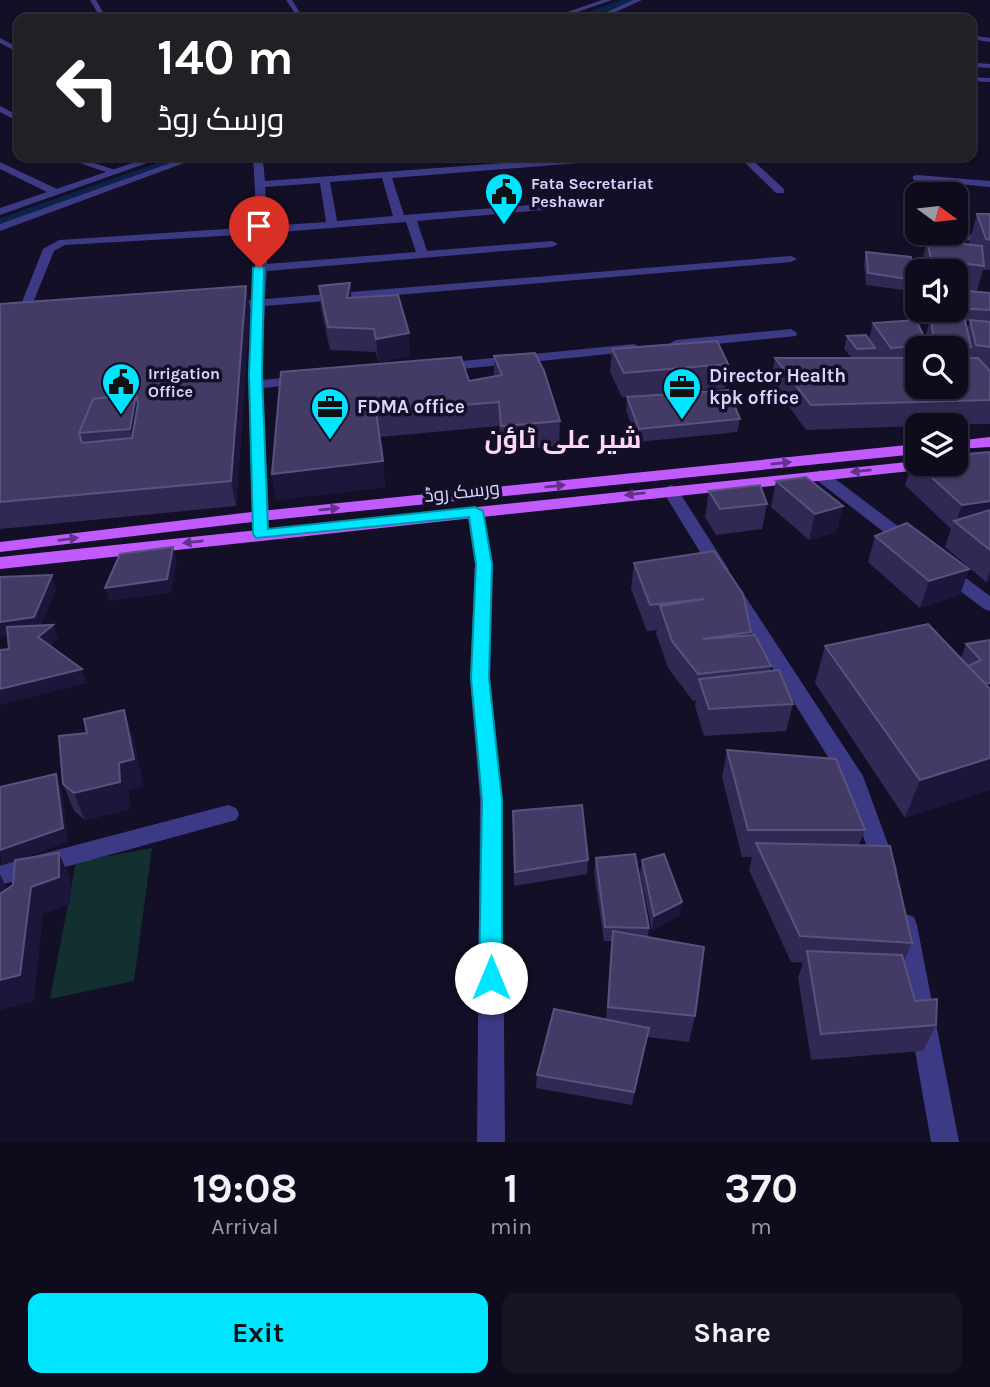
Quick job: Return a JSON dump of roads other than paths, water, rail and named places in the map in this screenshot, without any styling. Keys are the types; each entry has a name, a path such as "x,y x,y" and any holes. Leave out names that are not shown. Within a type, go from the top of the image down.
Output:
{"main road":[{"path":"968,444 990,442"},
{"name":"ورسک روڈ","path":"0,547 261,516 905,450"},
{"path":"968,460 990,457"},
{"name":"ورسک روڈ","path":"0,563 905,466"},
{"path":"261,516 261,534"}],"street":[{"path":"566,14 609,0"},
{"path":"607,14 639,0"},
{"path":"976,65 990,66"},
{"path":"80,161 116,172"},
{"path":"0,212 148,161"},
{"path":"0,228 184,161"},
{"path":"258,161 263,230 251,378 261,516"},
{"path":"258,185 566,161"},
{"path":"748,161 780,191"},
{"path":"0,165 55,192"},
{"path":"386,175 423,255"},
{"path":"917,178 990,184"},
{"path":"325,180 332,224"},
{"path":"22,317 49,249 54,244 263,230 544,206"},
{"path":"968,238 990,239"},
{"path":"259,268 551,244"},
{"path":"207,307 791,260"},
{"path":"434,368 791,333"},
{"path":"251,378 324,378"},
{"path":"820,475 990,605"},
{"path":"670,490 855,782 907,932 945,1142"},
{"path":"475,511 484,564 480,678 492,800 491,1142"},
{"path":"0,876 228,814"}],"waterway":[{"path":"590,14 630,0"},
{"path":"0,223 177,161"}],"place":[{"name":"Fata Secretariat Peshawar","path":"504,226"},
{"name":"Irrigation Office","path":"121,416"},
{"name":"Director Health kpk office","path":"682,421"},
{"name":"FDMA office","path":"330,441"}],"district":[{"name":"شیر علی ٹاؤن","path":"563,439"}]}
